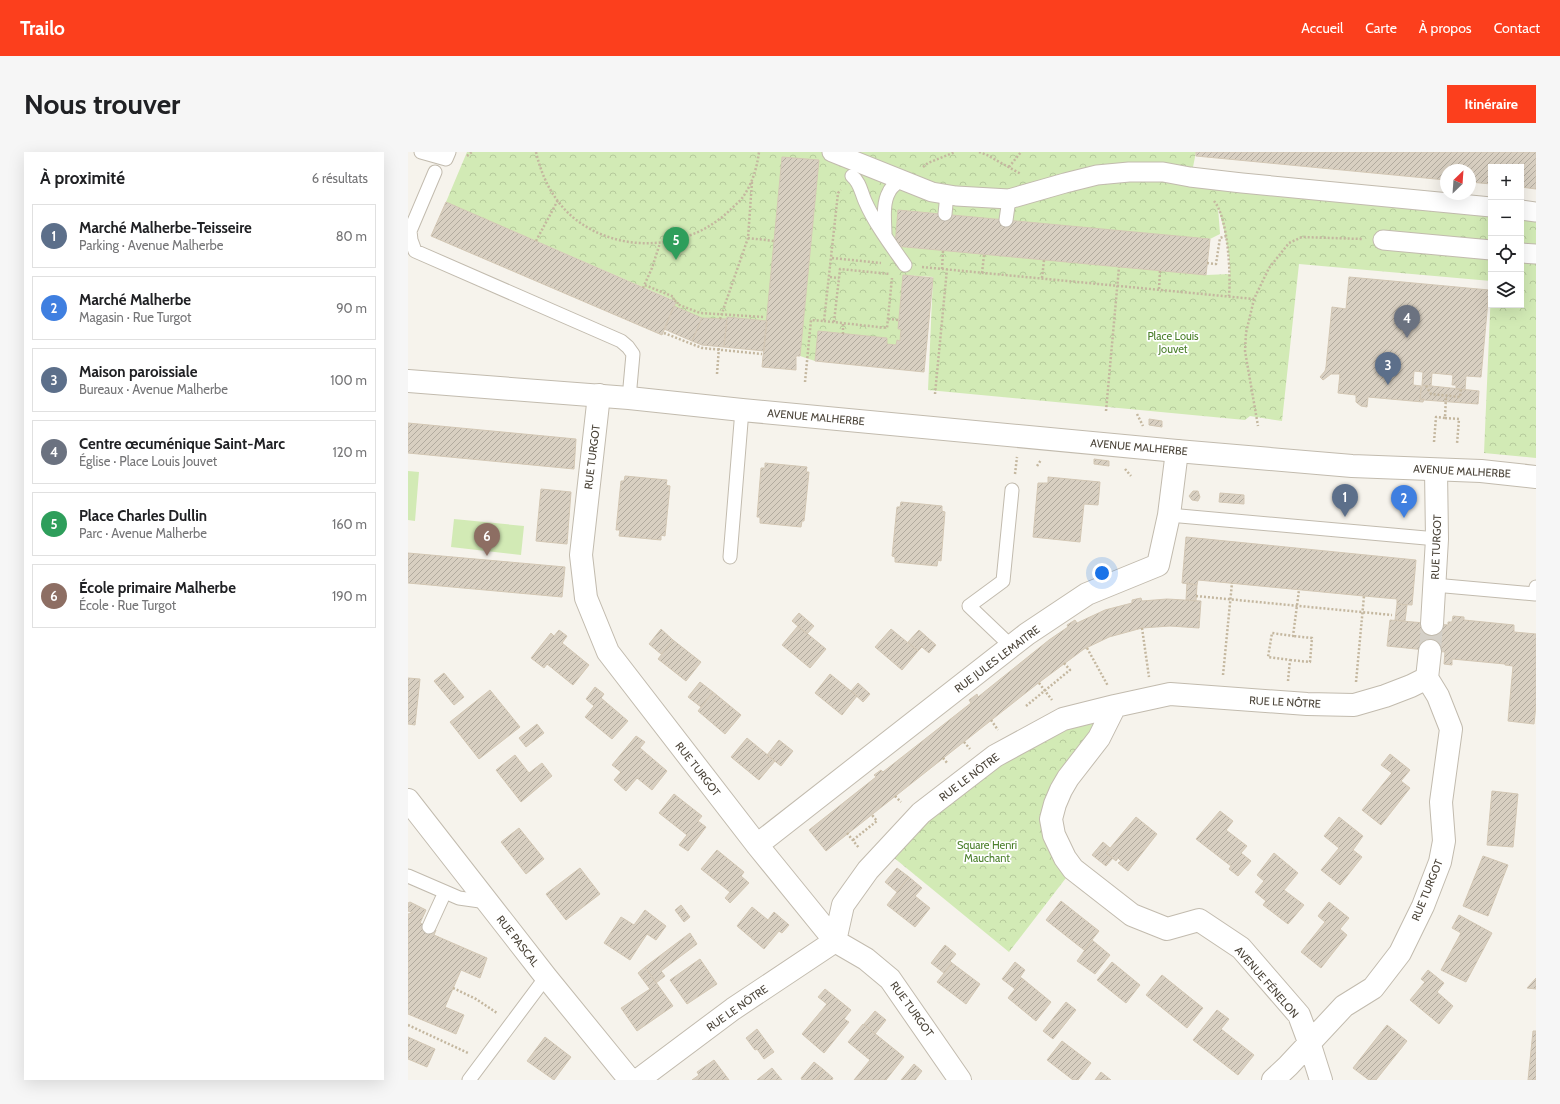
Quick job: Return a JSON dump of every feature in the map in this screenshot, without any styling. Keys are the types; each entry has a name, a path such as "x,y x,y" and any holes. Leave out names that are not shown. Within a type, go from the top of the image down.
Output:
{"street":[{"path":"832,152 932,192 947,194 1009,199 1098,175 1129,172 1163,172 1190,177 1242,183 1488,207"},
{"path":"1524,210 1536,212"},
{"path":"1383,240 1488,250"},
{"path":"1524,253 1536,254"},
{"name":"AVENUE MALHERBE","path":"408,365 474,385"},
{"name":"AVENUE MALHERBE","path":"408,381 599,395 742,410 1352,466 1481,471 1536,477"},
{"name":"RUE TURGOT","path":"599,395 581,555 586,598 608,652 757,845 835,940 866,959 890,979 960,1080"},
{"name":"RUE JULES LEMAITRE","path":"757,845 1027,634 1087,594 1158,565 1169,515 1177,451"},
{"name":"RUE TURGOT","path":"1432,624 1437,539 1436,470"},
{"path":"1427,678 1430,651"},
{"name":"RUE TURGOT","path":"1273,1080 1344,1006 1373,988 1400,953 1423,906 1440,862 1444,841 1441,802 1451,729 1438,696 1427,678"},
{"name":"RUE LE NÔTRE","path":"638,1080 733,1010 835,940 843,905 868,870 921,813 995,756 1063,719 1170,694 1354,705 1386,696 1427,678"},
{"name":"AVENUE FÉNELON","path":"1115,706 1099,738 1068,778 1055,804 1051,820 1054,835 1064,858 1073,869 1132,915 1167,929 1199,920 1241,948 1299,1015 1310,1042 1320,1080"},
{"name":"RUE PASCAL","path":"408,800 546,977 630,1080"}],"lane":[{"path":"421,152 446,159 449,152"},
{"path":"435,172 410,231 411,240 415,251 621,341 633,354 629,398"},
{"path":"852,176 857,180 865,201 885,238 905,265"},
{"path":"885,238 885,213 887,197 890,190 905,182"},
{"path":"945,214 947,194"},
{"path":"1006,220 1009,199"},
{"path":"730,557 742,410"},
{"path":"1011,646 969,606 1003,581 1012,490"},
{"path":"1169,515 1437,539"},
{"path":"1434,585 1535,594 1536,587"},
{"path":"408,876 459,898 487,902"},
{"path":"429,927 445,892"},
{"path":"469,1080 546,977"}],"path":[{"path":"536,152 545,180 558,200 575,219 599,233 635,243 660,243 682,239 708,228 721,219 742,198 753,179"},
{"path":"720,317 748,238 753,179 759,152"},
{"path":"905,182 928,163 955,152"},
{"path":"979,152 1009,167 1042,189"},
{"path":"1009,167 1021,152"},
{"path":"824,321 838,193 852,176"},
{"path":"1212,199 1217,204 1226,236 1229,254 1229,296"},
{"path":"536,241 558,200"},
{"path":"1207,263 1216,264 1220,238 1226,236"},
{"path":"1258,426 1245,351 1246,333 1254,299 1269,268 1289,244 1302,237 1383,240"},
{"path":"748,238 774,241"},
{"path":"660,243 652,268 644,286 674,297 673,300 678,302 678,304 700,313 720,317 725,316 726,314 765,317"},
{"path":"942,268 943,251"},
{"path":"982,273 984,254"},
{"path":"832,258 1254,299"},
{"path":"1042,278 1044,260"},
{"path":"1106,412 1119,267"},
{"path":"935,394 947,269"},
{"path":"805,382 811,320 887,328 892,275 840,270 834,322"},
{"path":"1159,289 1160,271"},
{"path":"830,277 839,278"},
{"path":"888,319 899,320"},
{"path":"842,334 843,323"},
{"path":"664,333 702,348 762,354"},
{"path":"717,374 719,347"},
{"path":"1426,386 1431,394 1446,396 1460,397 1461,389"},
{"path":"1445,418 1446,396"},
{"path":"1137,414 1145,430"},
{"path":"1434,442 1436,417 1459,420 1457,444"},
{"path":"1012,490 1020,436"},
{"path":"1221,698 1232,583"},
{"path":"1293,636 1299,590"},
{"path":"1196,596 1392,615"},
{"path":"1354,705 1364,596"},
{"path":"1142,628 1152,697"},
{"path":"1272,633 1312,638 1310,662 1290,660 1268,657 1272,633"},
{"path":"1086,648 1111,690 1115,706"},
{"path":"1286,702 1290,660"},
{"path":"1026,706 1070,670 1064,663"},
{"path":"853,840 877,821 872,815"},
{"path":"453,988 476,999 512,1023"},
{"path":"408,1025 483,1060"}],"green space":[{"name":"Place Louis Jouvet","path":"467,152 1196,152 1191,177 1488,207 1488,281 1299,264 1282,421 1250,416 1245,420 928,390 933,277 903,275 898,329 901,329 900,341 897,340 896,345 887,344 887,338 819,331 815,361 800,356 819,160 782,157 767,321 727,317 727,319 702,318 674,306 675,301 446,202","holes":["1218,207 1228,248 1230,274 1206,275 895,246 898,210 1210,239 1220,234"]},
{"path":"1524,209 1536,211 1536,458 1484,453 1490,308 1524,308"},
{"path":"408,471 419,472 415,521 408,520"},
{"path":"454,519 524,526 521,555 451,547"},
{"name":"Square Henri Mauchant","path":"1087,720 1093,724 1093,731 1053,789 1069,874 1009,952 893,857 923,822 963,788 1060,727"}],"building":[{"path":"1196,152 1536,152 1536,189 1524,187 1524,164 1488,164 1488,184 1476,183 1476,164 1440,164 1440,179 1196,156"},
{"path":"782,157 819,160 800,356 796,356 796,370 762,367"},
{"path":"446,202 676,302 662,335 431,236"},
{"path":"898,210 1210,239 1206,275 895,246"},
{"path":"903,275 933,278 924,372 815,361 818,331 887,338 887,344 896,345 897,340 900,341 901,329 898,329"},
{"path":"1349,277 1488,290 1481,377 1466,376 1465,390 1456,389 1456,385 1452,385 1453,375 1432,373 1431,386 1422,385 1423,372 1414,371 1413,385 1421,386 1420,399 1424,399 1423,402 1368,397 1367,407 1361,406 1356,402 1356,395 1338,393 1340,374 1331,374 1323,380 1320,377 1325,371 1326,367 1332,307 1346,309"},
{"path":"674,306 702,318 692,341 664,329"},
{"path":"727,317 767,321 764,351 724,347"},
{"path":"702,318 727,319 724,347 702,345 692,341"},
{"path":"1422,385 1479,391 1478,404 1420,399"},
{"path":"1149,419 1162,421 1162,427 1149,425"},
{"path":"408,423 576,439 574,469 408,453"},
{"path":"1094,459 1109,461 1109,466 1094,464"},
{"path":"765,463 807,467 806,472 809,472 804,521 802,521 801,527 760,523 760,517 757,517 761,468 765,468"},
{"path":"625,476 667,480 666,485 670,486 665,536 661,535 661,540 619,536 620,530 616,530 621,481 624,481"},
{"path":"1048,477 1100,482 1098,505 1084,504 1080,542 1033,537 1038,483 1048,483"},
{"path":"541,489 571,492 567,544 536,541"},
{"path":"1193,491 1198,491 1200,497 1198,501 1192,500 1189,496"},
{"path":"1220,493 1244,495 1244,504 1219,502"},
{"path":"901,502 942,506 942,511 945,512 941,561 938,560 937,566 895,562 895,557 892,556 897,507 900,507"},
{"path":"1186,537 1416,560 1412,605 1397,604 1397,599 1198,580 1197,585 1182,583"},
{"path":"408,553 565,567 562,597 408,583"},
{"path":"1187,583 1197,585 1196,601 1186,600"},
{"path":"1141,598 1142,601 1167,599 1201,601 1199,628 1170,626 1142,628 1109,637 1084,649 1037,684 826,851 809,830 876,777 874,775 881,770 883,772 971,703 969,700 977,694 978,697 1049,640 1068,627 1067,625 1075,620 1077,623 1105,610 1132,603 1132,600"},
{"path":"1397,604 1407,605 1405,621 1395,620"},
{"path":"799,613 814,626 807,634 792,621"},
{"path":"1453,616 1464,617 1464,620 1514,625 1514,632 1536,634 1536,705 1534,724 1508,721 1513,666 1452,659 1452,665 1444,664 1445,652 1387,646 1390,620 1448,625 1448,622 1452,622"},
{"path":"798,626 826,649 810,668 782,645"},
{"path":"661,629 673,640 661,654 649,644"},
{"path":"891,629 918,651 902,670 875,647"},
{"path":"559,630 567,636 562,643 589,665 573,685 547,664 544,668 531,658 551,633 554,636"},
{"path":"919,630 936,645 929,653 922,647 918,651 908,642"},
{"path":"673,640 701,662 686,681 658,659"},
{"path":"444,673 464,697 454,705 434,681"},
{"path":"830,674 857,696 842,715 815,693"},
{"path":"408,678 420,679 415,725 408,724"},
{"path":"700,682 713,692 701,707 688,697"},
{"path":"858,683 870,694 863,702 851,691"},
{"path":"595,687 604,694 601,698 628,721 612,739 585,717 594,706 586,699"},
{"path":"490,690 520,727 479,759 450,722"},
{"path":"713,692 741,715 725,734 698,711"},
{"path":"537,724 544,733 526,747 519,738"},
{"path":"636,736 645,742 640,748 667,771 652,790 637,778 626,791 614,780 621,772 612,765"},
{"path":"747,738 775,761 759,780 731,757"},
{"path":"779,740 793,751 781,766 767,755"},
{"path":"1390,754 1410,770 1401,781 1410,788 1381,825 1362,810 1392,773 1381,765"},
{"path":"515,755 529,773 542,763 552,776 521,802 496,770"},
{"path":"1492,791 1518,794 1513,847 1487,845"},
{"path":"674,794 702,816 698,821 706,827 688,851 679,845 687,835 659,813"},
{"path":"1220,811 1233,821 1226,830 1247,846 1241,853 1251,861 1238,876 1229,869 1231,866 1196,839"},
{"path":"1136,817 1157,834 1128,871 1118,863 1121,861 1118,858 1116,861 1106,853"},
{"path":"1339,817 1363,836 1353,850 1362,857 1340,885 1321,870 1339,848 1324,836"},
{"path":"519,828 544,859 526,874 501,842"},
{"path":"1103,842 1110,848 1106,853 1113,858 1106,866 1092,855"},
{"path":"717,850 744,872 741,876 749,883 730,903 725,898 730,892 701,869"},
{"path":"1274,853 1298,873 1284,890 1304,905 1288,924 1263,905 1266,901 1255,892 1264,881 1257,875"},
{"path":"1483,856 1508,865 1488,916 1463,906"},
{"path":"580,868 600,894 566,920 546,894"},
{"path":"897,868 909,877 897,892 885,882"},
{"path":"909,877 922,888 915,896 930,908 915,927 887,905"},
{"path":"1061,901 1099,931 1084,950 1046,920"},
{"path":"410,902 426,910 420,923 436,930 434,935 487,958 480,978 461,970 445,1007 464,1015 456,1034 408,1014 408,914 413,913 408,911 408,903"},
{"path":"1329,902 1349,918 1340,929 1347,935 1321,968 1301,952 1325,922 1318,916"},
{"path":"681,905 690,917 684,922 675,910"},
{"path":"752,907 768,920 774,912 789,925 782,933 779,931 764,949 737,926"},
{"path":"645,910 666,926 656,940 647,934 630,960 604,943 621,917 634,925"},
{"path":"1459,915 1492,933 1466,982 1441,970 1461,933 1452,928"},
{"path":"690,933 697,944 661,971 665,976 656,983 645,967"},
{"path":"1092,940 1110,955 1095,974 1077,961"},
{"path":"945,945 956,954 950,961 952,963 944,973 931,963"},
{"path":"700,959 717,984 687,1004 670,980"},
{"path":"1015,962 1025,970 1020,977 1023,979 1015,989 1002,979"},
{"path":"1112,962 1140,985 1126,1003 1097,980"},
{"path":"952,963 980,984 966,1004 937,982"},
{"path":"645,967 673,1006 637,1031 621,1008 650,989 638,973"},
{"path":"1428,970 1444,983 1437,992 1453,1006 1439,1024 1410,1000 1425,982 1421,979"},
{"path":"1162,975 1203,1008 1187,1028 1146,995"},
{"path":"1536,978 1536,989 1527,988"},
{"path":"1023,979 1051,1002 1036,1021 1008,998"},
{"path":"825,989 851,1010 844,1019 849,1022 824,1053 802,1034 827,1004 818,997"},
{"path":"1066,1002 1076,1010 1053,1039 1043,1031"},
{"path":"1217,1010 1229,1019 1221,1029 1254,1055 1238,1075 1193,1040"},
{"path":"875,1011 886,1020 875,1034 864,1024"},
{"path":"863,1024 904,1057 886,1080 854,1080 870,1060 848,1042"},
{"path":"1387,1025 1407,1041 1376,1080 1369,1080 1353,1068"},
{"path":"757,1029 774,1052 764,1059 746,1038"},
{"path":"1533,1031 1536,1031 1536,1080 1528,1080"},
{"path":"408,1037 435,1049 427,1067 408,1059"},
{"path":"545,1037 571,1057 554,1080 527,1061"},
{"path":"1062,1041 1091,1063 1078,1080 1073,1080 1047,1060"},
{"path":"714,1060 729,1080 692,1080 699,1075 697,1072"},
{"path":"814,1062 824,1070 816,1080 802,1080 801,1078"},
{"path":"914,1064 922,1071 915,1080 901,1080"},
{"path":"772,1068 782,1080 757,1080"},
{"path":"824,1070 833,1078 832,1080 816,1080"},
{"path":"1101,1072 1111,1080 1095,1080"}],"tunnel":[{"path":"1430,651 1432,624"}],"place":[{"name":"Place Charles Dullin","path":"676,260"},
{"name":"Centre œcuménique Saint-Marc","path":"1407,338"},
{"name":"Maison paroissiale","path":"1388,385"},
{"name":"Marché Malherbe-Teisseire","path":"1345,517"},
{"name":"Marché Malherbe","path":"1404,518"},
{"name":"École primaire Malherbe","path":"487,556"}]}
